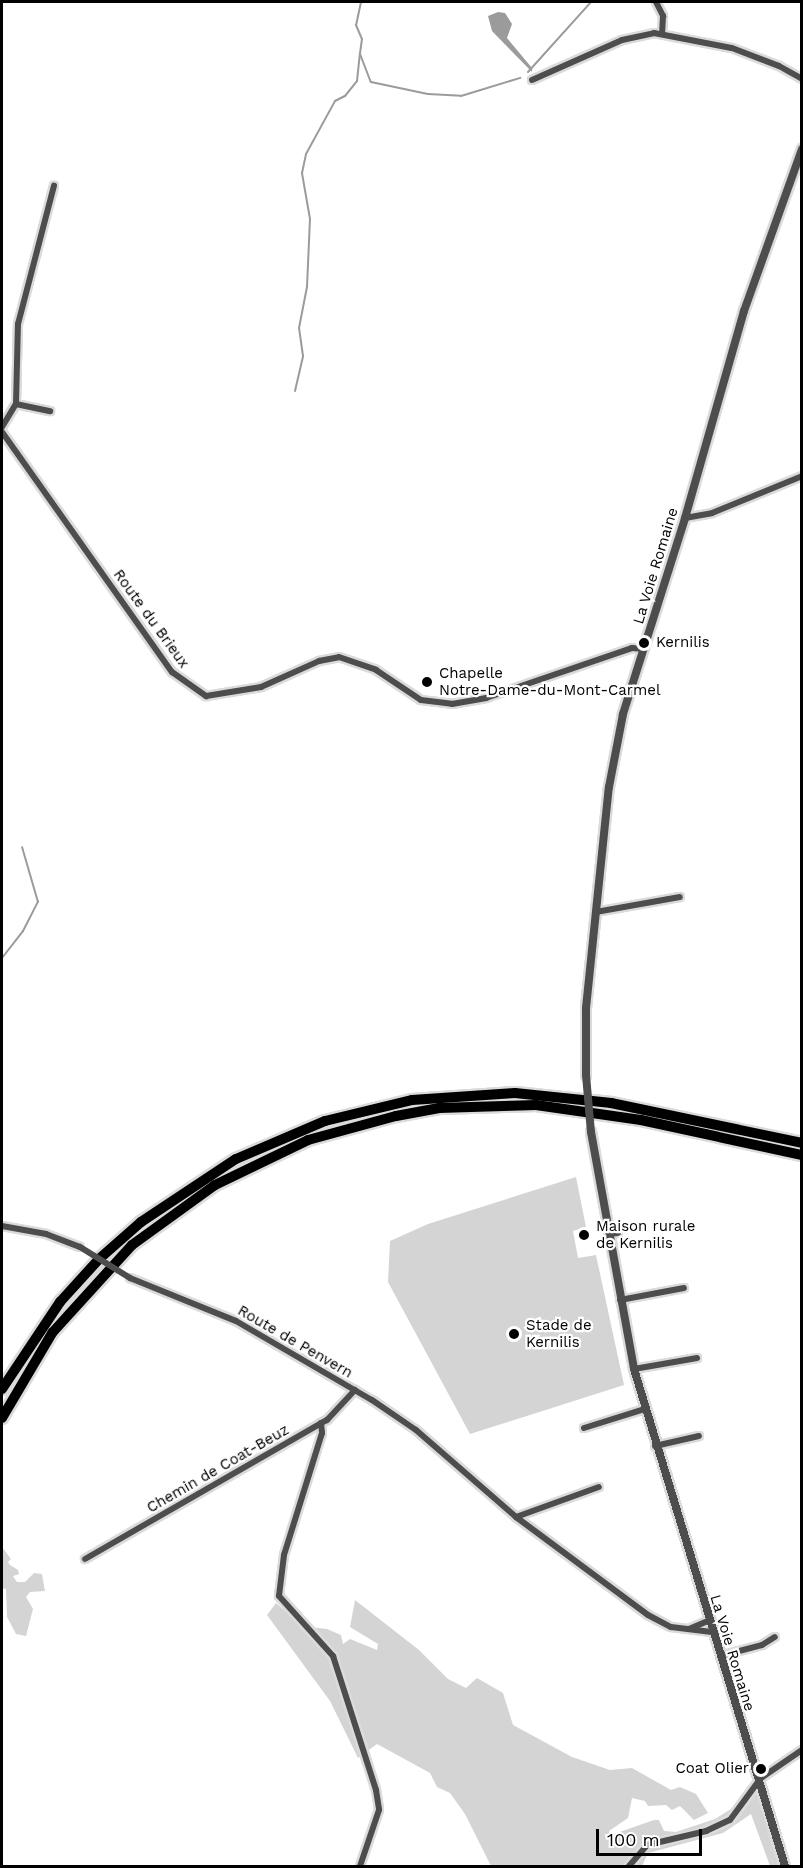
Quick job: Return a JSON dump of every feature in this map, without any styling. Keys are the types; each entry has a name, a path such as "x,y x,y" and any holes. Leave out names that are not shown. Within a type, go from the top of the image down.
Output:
{"highway":[{"path":"2,1389 60,1302 99,1258 141,1222 198,1180 242,1155 325,1121 412,1100 515,1093 611,1103 801,1143"},
{"path":"2,1418 52,1333 132,1245 207,1190 308,1140 424,1111 528,1105 630,1118 801,1155"}],"street":[{"path":"656,2 663,16 662,33"},
{"path":"532,80 622,40 662,33 753,55 801,80"},
{"name":"La Voie Romaine","path":"785,1866 708,1621 634,1369 620,1300 613,1234 591,1131 586,1075 585,1020 613,761 747,301 801,149"},
{"name":"Route du Brieux","path":"54,186 18,324 16,404 2,429 172,672 206,696 261,687 319,661 339,657 367,666 421,700 452,705 486,698 632,648 644,649"},
{"path":"16,404 50,411"},
{"path":"685,518 712,513 801,476"},
{"path":"596,912 680,897"},
{"name":"Route de Penvern","path":"2,1226 46,1234 80,1247 130,1278 236,1321 355,1390 416,1430 516,1517 648,1615 671,1627 712,1632"},
{"path":"620,1300 684,1288"},
{"path":"634,1369 697,1358"},
{"name":"Chemin de Coat-Beuz","path":"85,1559 321,1424 355,1390"},
{"path":"584,1428 645,1409"},
{"path":"321,1424 322,1433 284,1555 279,1596 333,1656 376,1790 379,1810 360,1866"},
{"path":"655,1446 699,1436"},
{"path":"516,1517 599,1487"},
{"path":"688,1629 708,1621"},
{"path":"720,1656 762,1645 775,1637"},
{"path":"629,1866 647,1845 706,1831 730,1820 758,1782 801,1750"}],"shaded area":[{"path":"498,12 505,13 512,24 507,38 532,68 532,72 492,31 488,16"},
{"name":"Stade de Kernilis","path":"576,1177 586,1227 573,1231 578,1258 596,1255 624,1385 470,1434 388,1282 390,1241 428,1224"},
{"path":"2,1547 11,1559 8,1562 10,1565 18,1570 19,1574 13,1576 17,1582 25,1582 34,1573 42,1574 45,1591 30,1592 26,1597 33,1609 26,1636 16,1634 7,1617 6,1589 2,1588"},
{"path":"355,1600 419,1650 448,1679 466,1688 477,1678 503,1693 513,1725 572,1757 610,1770 632,1768 671,1790 680,1787 696,1794 708,1813 694,1820 680,1806 672,1810 666,1805 648,1806 645,1801 632,1798 628,1818 609,1831 611,1835 654,1820 659,1820 664,1831 676,1832 715,1819 755,1794 760,1796 782,1866 770,1866 751,1814 723,1833 648,1853 642,1866 491,1866 465,1814 450,1793 437,1787 430,1773 377,1744 358,1758 330,1701 267,1615 276,1603 302,1626 327,1629 341,1635 343,1644 350,1639 377,1650 378,1644 350,1627"}],"waterway":[{"path":"361,2 356,25 362,39 360,54 371,82 428,94 461,96 520,78"},
{"path":"528,72 591,2"},
{"path":"295,391 303,356 299,328 307,287 310,219 302,173 306,154 335,101 345,96 357,81 360,54"},
{"path":"2,958 23,931 38,902 22,847"}],"place":[{"name":"Kernilis","path":"644,643"},
{"name":"Chapelle Notre-Dame-du-Mont-Carmel","path":"427,682"},
{"name":"Maison rurale de Kernilis","path":"584,1235"},
{"name":"Stade de Kernilis","path":"514,1334"},
{"name":"Coat Olier","path":"761,1769"}]}
